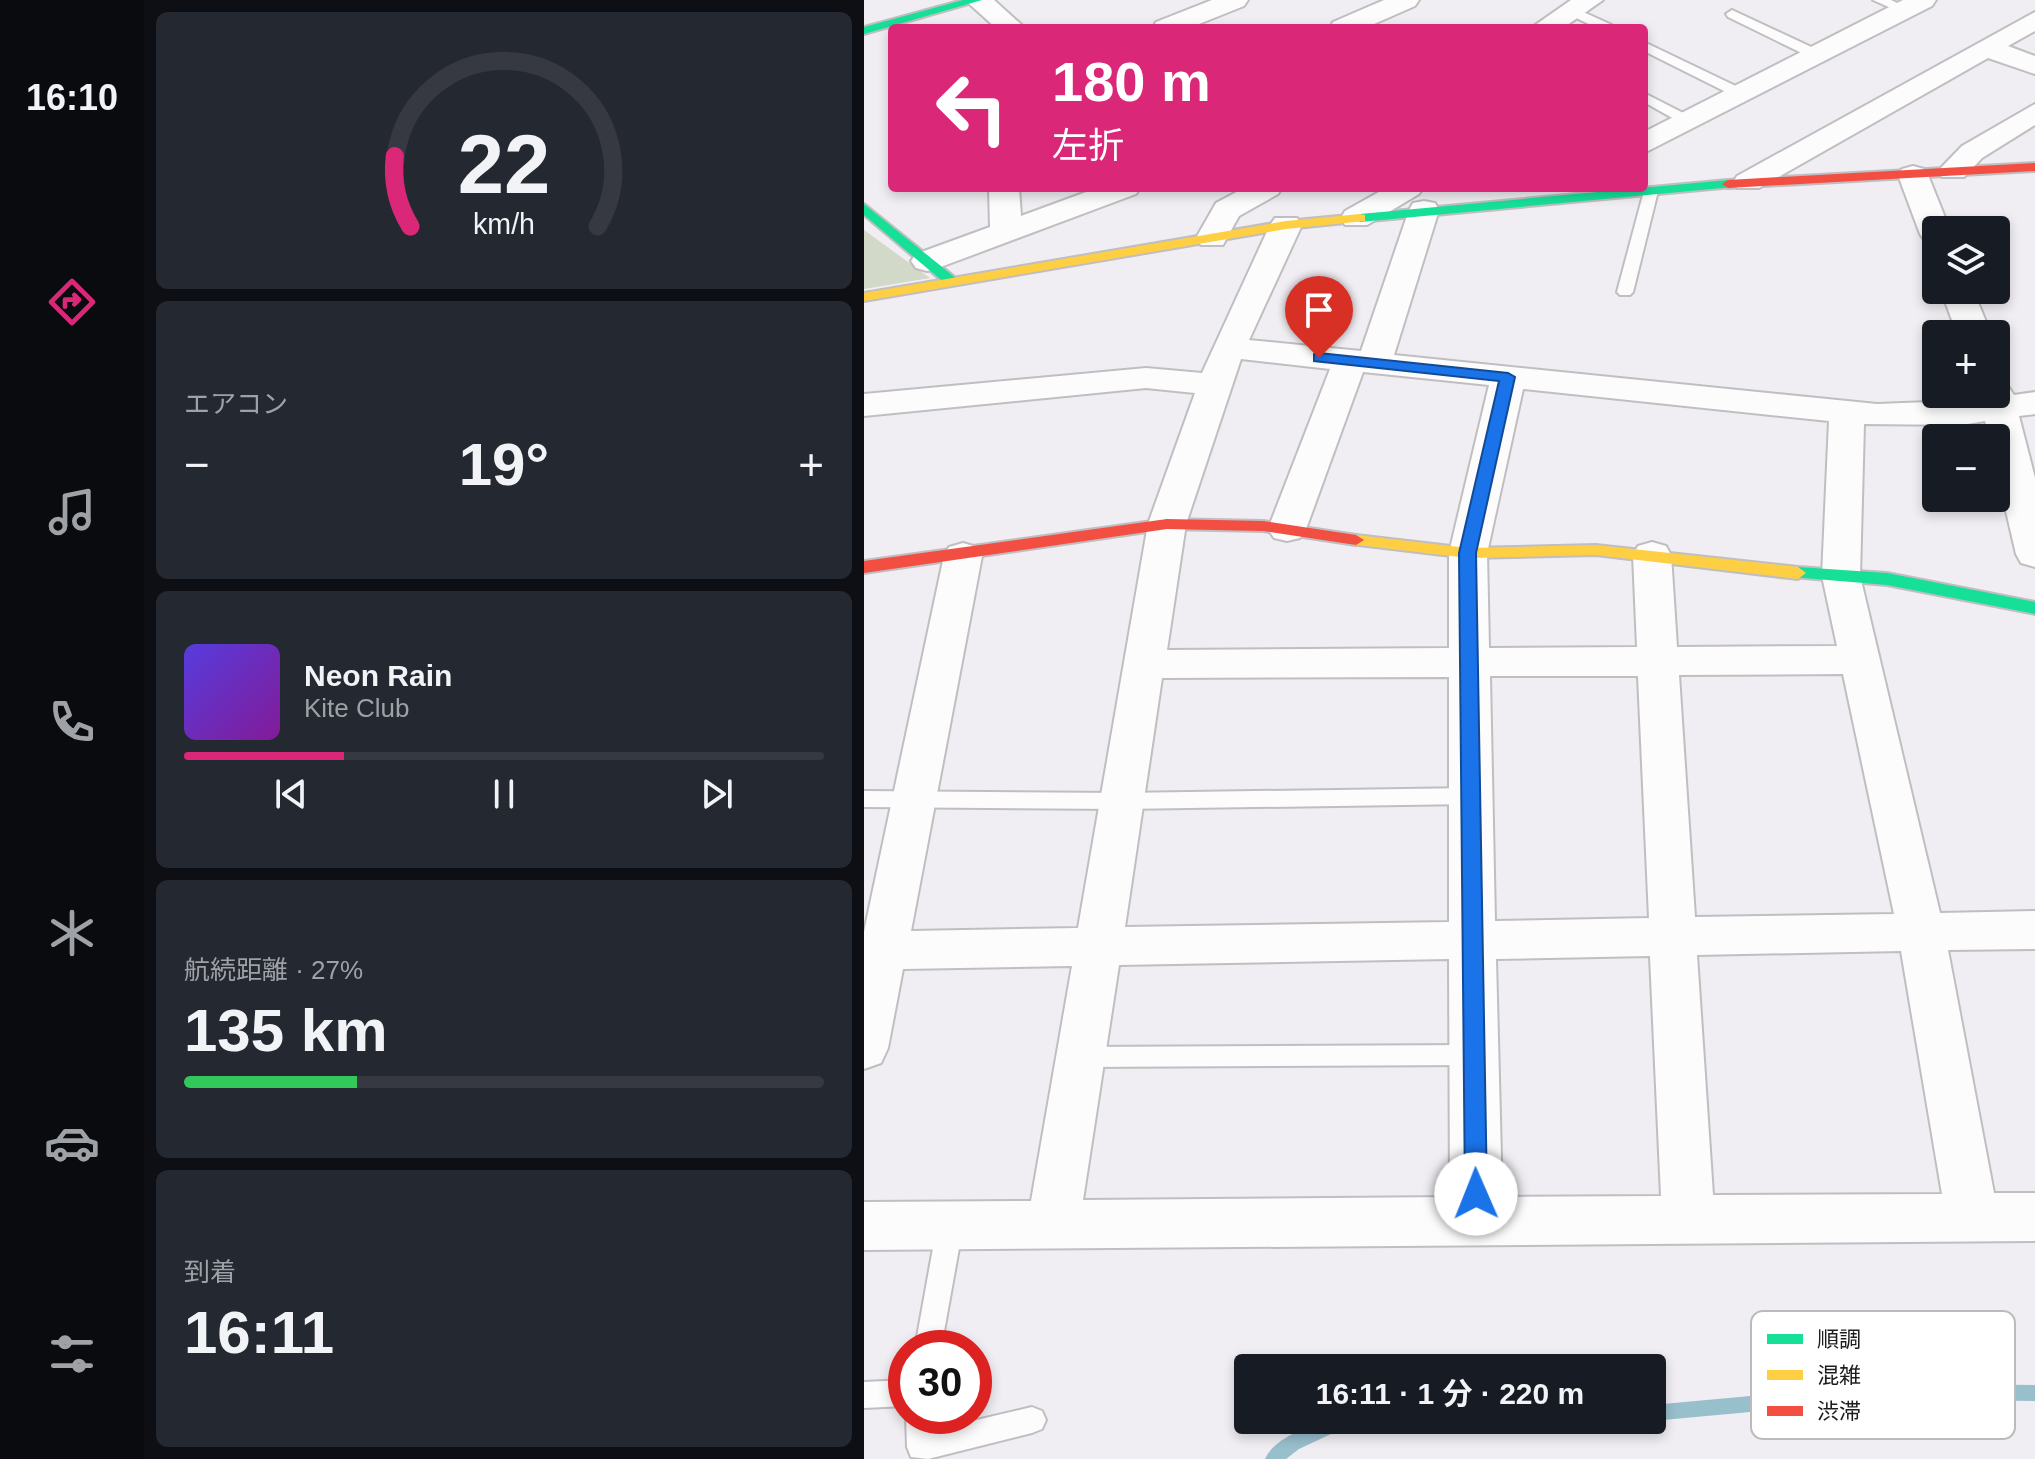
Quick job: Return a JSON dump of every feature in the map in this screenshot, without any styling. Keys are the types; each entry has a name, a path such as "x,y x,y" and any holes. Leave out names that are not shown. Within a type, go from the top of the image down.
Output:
{"main road":[{"path":"904,24 977,0"},
{"path":"1648,191 1748,182 2035,167"},
{"path":"1416,199 1610,192"},
{"path":"864,208 952,282"},
{"path":"864,297 1286,225 1356,218"},
{"path":"864,567 963,556 1167,524 1287,529 1409,548 1468,553 1596,550 1652,555 1751,570 1887,579 2035,608"}],"street":[{"path":"977,0 1007,24"},
{"path":"1182,24 1235,0"},
{"path":"1352,24 1406,0"},
{"path":"1648,142 1914,5"},
{"path":"1551,24 1581,6"},
{"path":"1748,182 2035,20"},
{"path":"1986,47 2035,66"},
{"path":"1953,171 1972,152 2035,113"},
{"path":"1913,175 1929,216"},
{"path":"1004,192 1006,231"},
{"path":"927,261 1114,192"},
{"path":"1212,238 1227,210 1260,192"},
{"path":"1356,218 1416,199"},
{"path":"1287,529 1362,362 1416,199"},
{"path":"1053,1226 1167,524 1221,366 1286,225"},
{"path":"864,405 1146,378 1221,366 1362,362 1847,412 1962,414 2011,401 2035,554"},
{"path":"1476,1222 1468,553 1508,377"},
{"path":"1847,412 1841,576 1921,931 1972,1217"},
{"path":"1652,555 1688,1220"},
{"path":"864,1048 874,951 914,799 963,556"},
{"path":"1145,664 1860,660"},
{"path":"874,951 2035,930"},
{"path":"864,1226 2035,1217"}],"lane":[{"path":"1879,0 1914,5"},
{"path":"1581,6 1602,24"},
{"path":"1732,14 1817,55"},
{"path":"1648,48 1739,93"},
{"path":"1648,99 1688,121"},
{"path":"1625,292 1651,191"},
{"path":"864,799 1122,801 1471,796"},
{"path":"1081,1057 1474,1055"},
{"path":"931,1330 950,1226"},
{"path":"864,1395 888,1394"},
{"path":"992,1430 1032,1420"},
{"path":"921,1434 921,1447 974,1434"}],"green space":[{"path":"864,230 930,278 864,289"}],"waterway":[{"path":"2015,1393 2035,1393"},
{"path":"1666,1412 1751,1404"},
{"path":"1273,1459 1293,1443 1312,1434"}],"traffic: fast":[{"path":"889,24 976,0"},
{"path":"864,31 888,24"},
{"path":"1648,191 1728,184"},
{"path":"1360,218 1641,192"},
{"path":"864,208 952,282"},
{"path":"1798,573 1887,579 2035,608"}],"traffic: slow":[{"path":"864,297 1286,225 1360,218"},
{"path":"1356,540 1468,553 1596,550 1798,573"}],"traffic: jam":[{"path":"1728,184 2035,167"},
{"path":"864,567 1167,524 1263,526 1356,540"}],"route":[{"path":"1319,358 1508,377 1468,553 1476,1194"}]}
